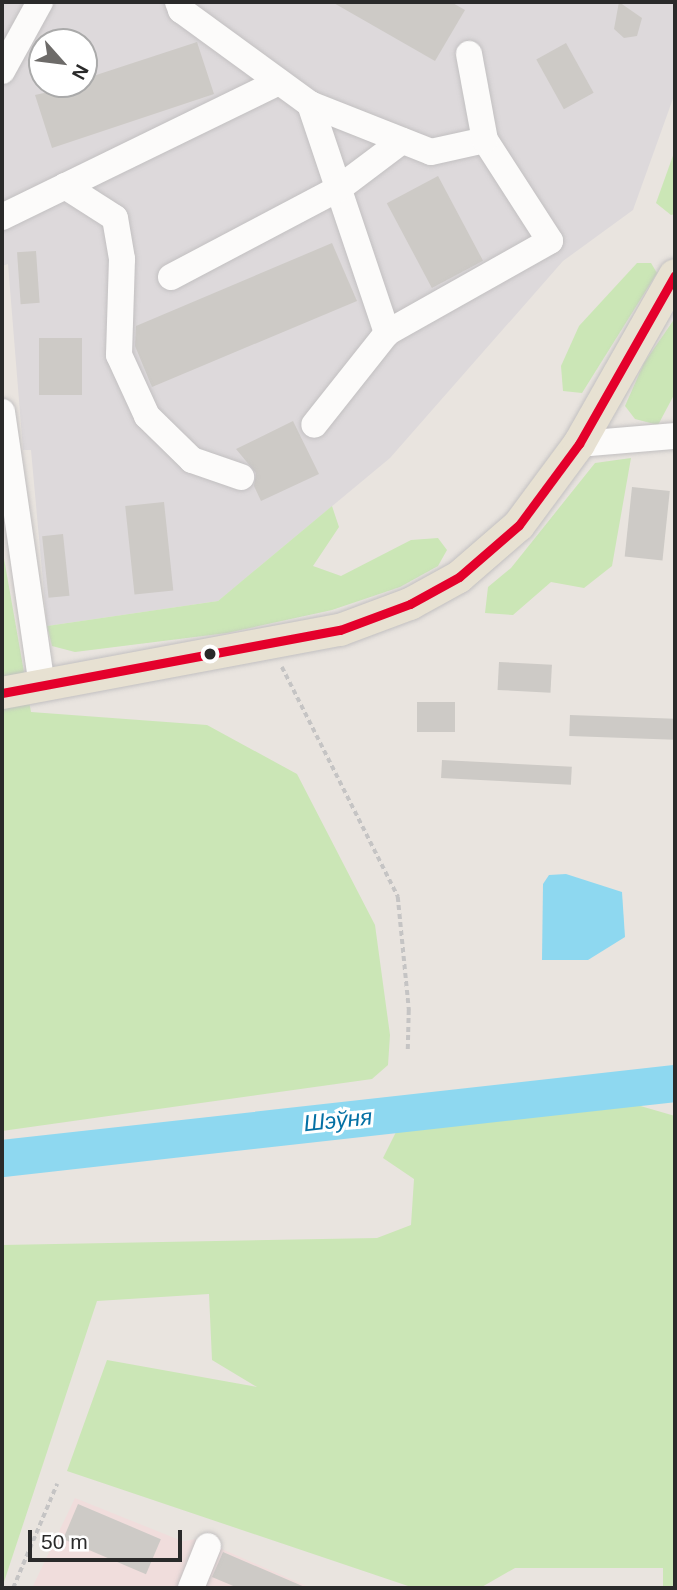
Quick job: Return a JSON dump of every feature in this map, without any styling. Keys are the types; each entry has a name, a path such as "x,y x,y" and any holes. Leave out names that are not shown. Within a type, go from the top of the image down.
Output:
{"main road":[{"path":"2,693 340,630 411,604 459,577 519,525 579,444 675,275"}],"street":[{"path":"2,71 40,2"},
{"path":"178,2 181,10 310,104 431,152 485,140"},
{"path":"314,425 387,333 550,241 485,140 469,54"},
{"path":"2,217 279,82"},
{"path":"310,104 387,333"},
{"path":"171,278 338,189 402,141"},
{"path":"65,186 115,218 122,259 119,355 147,415 192,460 241,477"},
{"path":"2,412 42,686"},
{"path":"579,444 675,436"},
{"path":"191,1588 208,1546"}],"path":[{"path":"270,643 398,897 409,1010 408,1051"},
{"path":"13,1588 57,1484"}],"shaded area":[{"path":"2,2 675,2 675,93 633,210 563,261 390,458 218,601 47,626 31,450 23,450 8,264 2,266"},
{"path":"75,1498 182,1541 199,1539 311,1588 32,1588"}],"green space":[{"path":"675,150 675,214 671,215 656,203"},
{"path":"637,263 651,263 657,273 582,393 563,391 561,366 579,326"},
{"path":"675,318 675,393 658,425 635,419 625,406 644,363"},
{"path":"631,458 612,566 584,588 551,582 513,615 485,613 488,587 511,568 595,463"},
{"path":"332,506 339,527 313,566 341,576 411,540 438,538 447,550 438,566 400,587 332,610 227,633 75,652 52,646 47,626 218,601"},
{"path":"2,547 31,712 207,725 297,774 375,925 390,1035 388,1065 372,1079 2,1131"},
{"path":"637,1105 675,1116 675,1588 663,1588 663,1568 515,1568 480,1588 414,1588 67,1471 107,1360 257,1387 212,1360 209,1294 97,1301 2,1588 2,1245 377,1238 411,1225 414,1179 383,1158 399,1126"}],"water":[{"path":"566,874 622,892 625,937 588,960 542,960 543,884 549,875"}],"building":[{"path":"332,2 451,2 465,10 435,61"},
{"path":"619,2 642,18 637,36 624,38 614,29"},
{"path":"197,42 214,94 52,148 36,98 98,98 98,74"},
{"path":"566,43 594,93 564,109 536,59"},
{"path":"438,176 483,261 432,288 387,203"},
{"path":"332,243 357,301 152,387 135,346 136,326"},
{"path":"36,251 40,303 21,304 17,252"},
{"path":"39,338 82,338 82,395 39,395"},
{"path":"293,421 319,474 261,501 254,486 256,473 236,449"},
{"path":"632,487 670,491 662,561 625,557"},
{"path":"164,502 173,591 135,595 125,506"},
{"path":"63,534 69,596 49,598 42,536"},
{"path":"499,662 552,665 550,693 498,690"},
{"path":"417,702 455,702 455,732 417,732"},
{"path":"570,715 675,719 674,740 569,736"},
{"path":"442,760 572,767 571,785 441,778"},
{"path":"78,1504 161,1539 146,1574 63,1539"},
{"path":"223,1552 307,1588 238,1588 212,1577"}],"waterway":[{"name":"Шэўня","path":"2,1158 675,1083"}],"transit line":[{"path":"2,693 340,630 410,604 459,577 519,525 579,444 675,275"}]}
